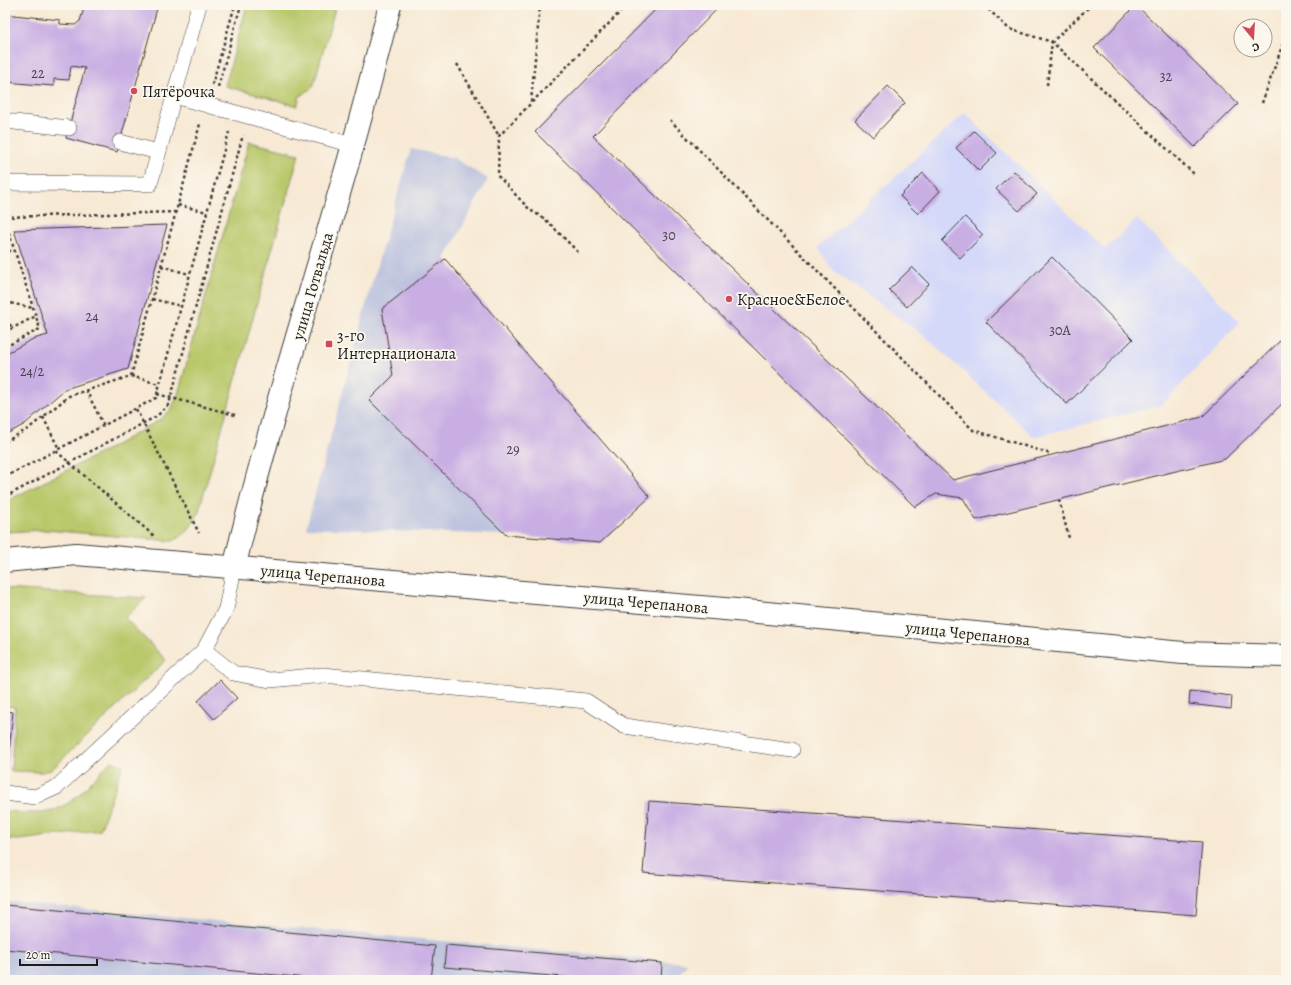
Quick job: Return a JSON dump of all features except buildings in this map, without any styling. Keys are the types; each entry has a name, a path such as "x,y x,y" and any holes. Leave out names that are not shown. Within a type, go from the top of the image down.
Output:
{"main road":[{"name":"улица Готвальда","path":"234,568 245,523 307,301 353,145 390,5"},
{"name":"улица Черепанова","path":"5,561 76,554 736,610 1183,653 1286,656"}],"lane":[{"path":"5,183 150,184 199,5"},
{"path":"174,96 206,102 353,145"},
{"path":"5,122 69,128"},
{"path":"120,142 158,152"},
{"path":"5,793 35,797 57,787 204,650 226,609 234,568"},
{"path":"204,650 233,673 270,680 323,675 586,701 624,726 792,750"}],"path":[{"path":"131,376 206,102 235,5"},
{"path":"206,102 216,91 241,5"},
{"path":"531,103 540,5"},
{"path":"499,136 627,5"},
{"path":"984,5 1009,29 1052,42 1194,174"},
{"path":"1048,85 1052,42 1091,5"},
{"path":"1262,103 1286,35"},
{"path":"457,64 499,136 498,176 530,210 545,219 578,252"},
{"path":"670,120 973,430 1051,454"},
{"path":"5,478 156,398 229,131"},
{"path":"5,497 143,424 157,416 169,404 243,135"},
{"path":"178,204 207,212"},
{"path":"5,217 176,212"},
{"path":"5,221 40,329 5,347"},
{"path":"5,247 13,248"},
{"path":"5,257 13,248"},
{"path":"161,266 190,274"},
{"path":"152,298 181,306"},
{"path":"5,302 33,308"},
{"path":"5,332 36,316"},
{"path":"5,320 13,328"},
{"path":"5,442 28,429 69,396 131,376 159,384"},
{"path":"86,390 104,426"},
{"path":"157,394 235,415"},
{"path":"136,408 199,533"},
{"path":"43,417 59,449"},
{"path":"56,451 156,538"},
{"path":"1059,500 1069,538"}],"shaded area":[{"path":"965,113 1105,249 1137,219 1240,322 1162,405 1034,437 927,338 832,270 818,247"},
{"path":"411,149 454,158 488,179 445,259 650,497 600,543 506,535 306,528 371,286"},
{"path":"5,902 688,963 674,980 5,980"}],"green space":[{"path":"247,5 336,5 313,87 300,96 297,106 225,86"},
{"path":"249,142 299,154 198,514 193,523 182,536 173,541 46,530 5,532 5,502 112,447 161,419 172,408 178,394"},
{"path":"5,589 146,598 125,618 166,660 51,770 41,772 11,771 15,707 5,706"},
{"path":"111,761 123,765 100,830 19,840 5,839 5,811 40,813 60,808 84,790"}],"place":[{"name":"Пятёрочка","path":"134,91"},
{"name":"Красное&Белое","path":"729,299"},
{"name":"3-го Интернационала","path":"329,344"}]}
